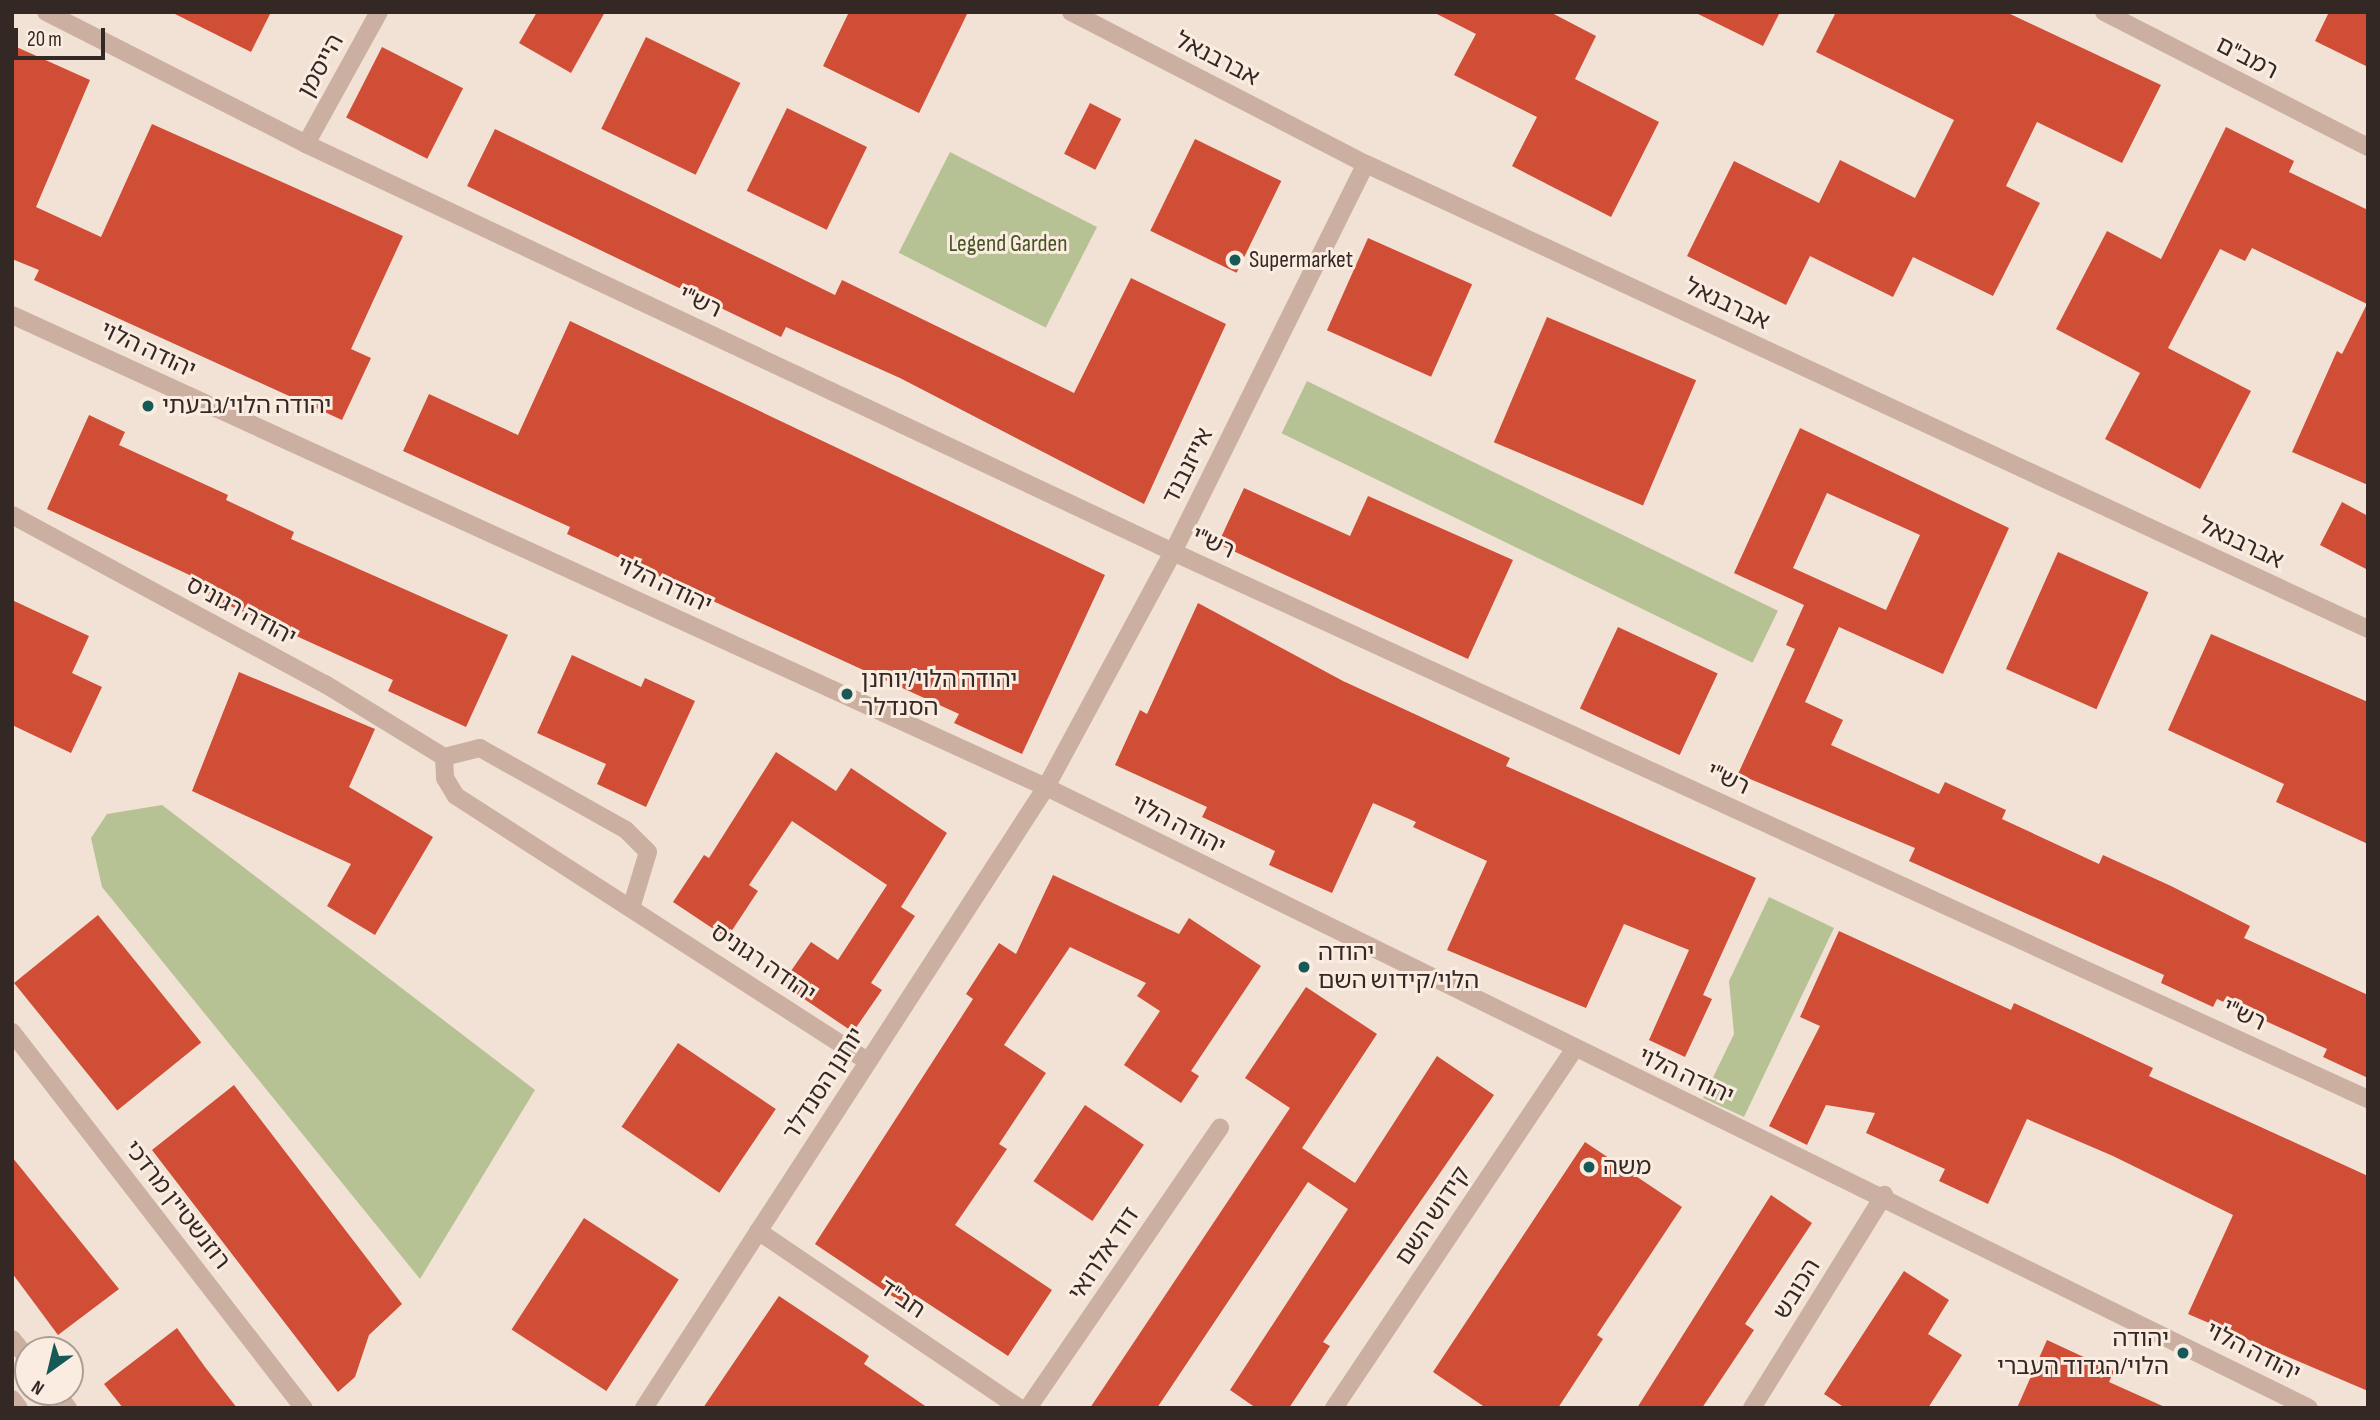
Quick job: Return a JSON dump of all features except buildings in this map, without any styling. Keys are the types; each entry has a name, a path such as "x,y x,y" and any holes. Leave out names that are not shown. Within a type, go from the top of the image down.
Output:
{"street":[{"name":"רש\"י","path":"46,12 306,144 1173,552 2368,1099"},
{"name":"הייסמן","path":"306,144 379,12"},
{"name":"אברבנאל","path":"1071,12 1366,164 2368,629"},
{"name":"רמב\"ם","path":"2104,12 2368,146"},
{"name":"אייזנבנד","path":"1046,787 1173,552 1366,164"},
{"name":"יהודה הלוי","path":"12,315 1046,787 1573,1051 1884,1195 2309,1408"},
{"name":"יהודה רגוניס","path":"12,515 325,684 444,757 445,778 456,796 632,905 868,1062"},
{"path":"444,757 480,748 626,830 648,852 632,905"},
{"name":"יוחנן הסנדלר","path":"644,1408 1046,787"},
{"name":"רוזנשטיין מרדכי","path":"12,1032 304,1408"},
{"name":"קידוש השם","path":"1334,1408 1573,1051"},
{"name":"דוד אלרואי","path":"1028,1408 1220,1128"},
{"name":"הכובש","path":"1752,1408 1884,1195"},
{"name":"חב\"ד","path":"758,1231 1019,1408"},
{"path":"12,1399 19,1408"}],"green space":[{"name":"Legend Garden","path":"950,152 1097,227 1046,328 899,253"},
{"path":"1307,381 1778,611 1753,663 1282,433"},
{"path":"162,805 535,1090 420,1279 102,887 91,838 107,814"},
{"path":"1769,897 1834,928 1744,1117 1703,1098 1734,1034 1729,981"}],"place":[{"name":"Supermarket","path":"1235,260"},
{"name":"יהודה הלוי/גבעתי","path":"148,406"},
{"name":"יהודה הלוי/יוחנן הסנדלר","path":"847,694"},
{"name":"יהודה הלוי/קידוש השם","path":"1304,967"},
{"name":"משה","path":"1589,1167"},
{"name":"יהודה הלוי/הגדוד העברי","path":"2183,1353"}]}
